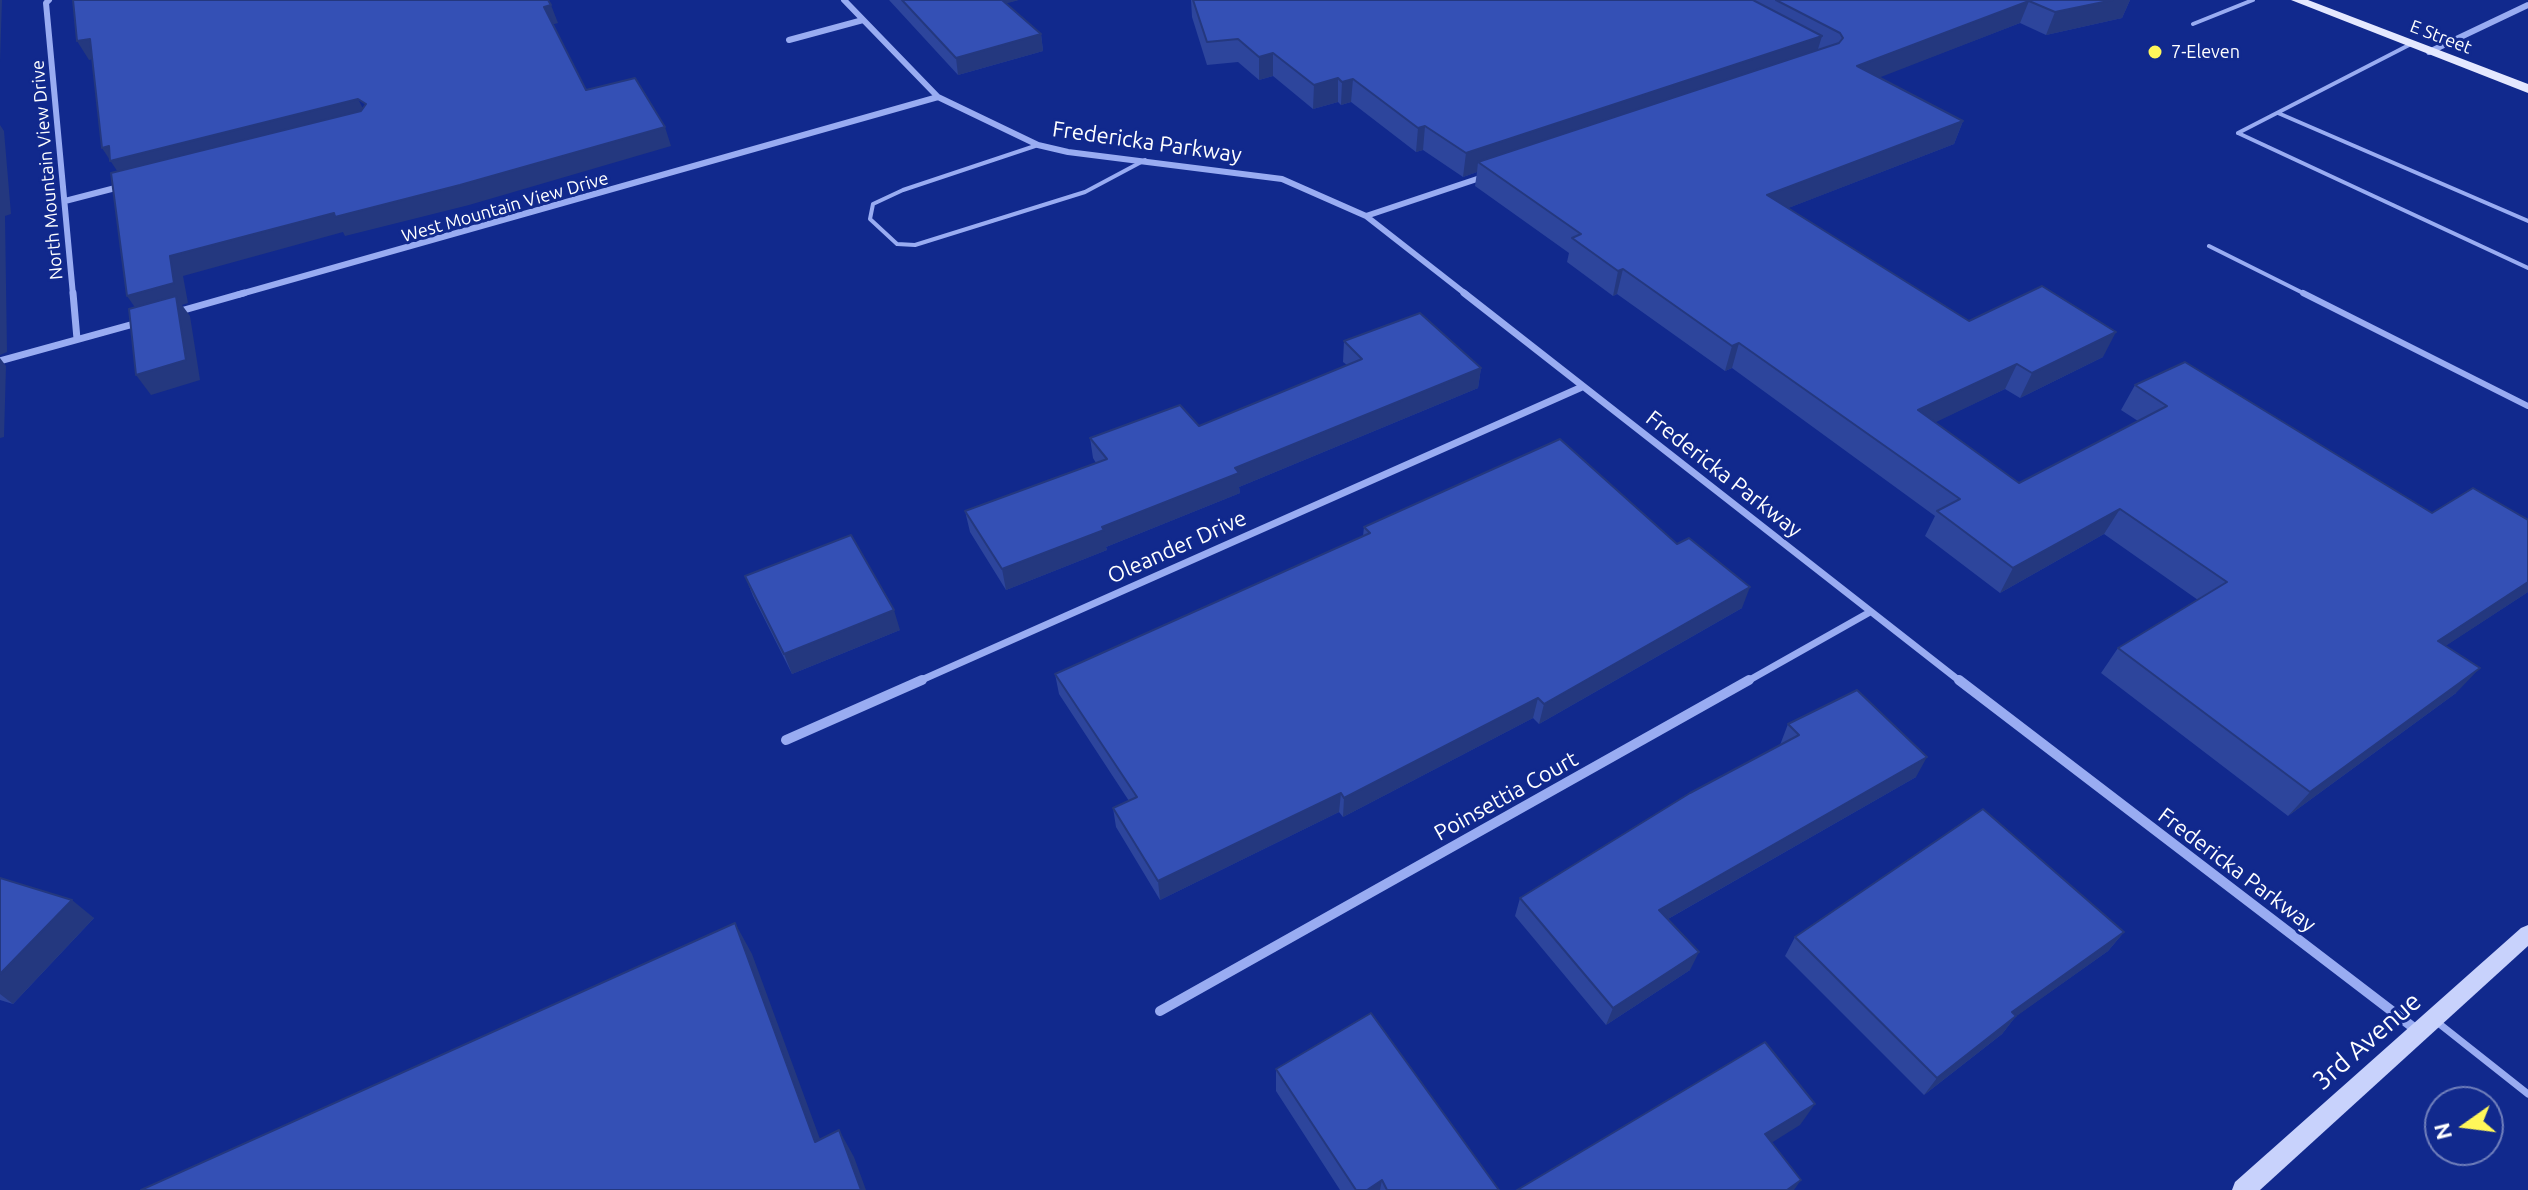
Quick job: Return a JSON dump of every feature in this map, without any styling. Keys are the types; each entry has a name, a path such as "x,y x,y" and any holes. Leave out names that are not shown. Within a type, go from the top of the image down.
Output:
{"main road":[{"name":"E Street","path":"2297,0 2528,89"},
{"name":"3rd Avenue","path":"2243,1190 2528,934"}],"street":[{"name":"North Mountain View Drive","path":"49,0 46,3 51,76 77,339"},
{"path":"844,0 938,97"},
{"path":"2429,52 2528,5"},
{"path":"789,40 863,20"},
{"name":"Fredericka Parkway","path":"938,97 1038,145 1068,152 1282,179 1366,216 1870,612 2426,1026"},
{"name":"West Mountain View Drive","path":"168,314 332,271 938,97"},
{"path":"1366,216 1486,176"},
{"path":"65,201 125,185"},
{"path":"0,361 153,319"},
{"name":"Oleander Drive","path":"786,740 1582,387"},
{"name":"Poinsettia Court","path":"1160,1011 1870,612"}],"lane":[{"path":"2193,24 2253,0"},
{"path":"2411,44 2238,133 2528,268"},
{"path":"2278,113 2528,221"},
{"path":"1038,145 903,190 873,204 870,219 897,244 915,245 1085,192 1145,160"},
{"path":"2209,246 2528,406"},
{"path":"2426,1026 2528,1094"}],"building":[{"path":"73,0 548,0 551,5 544,7 586,90 635,78 665,127 460,185 335,217 334,213 170,256 174,283 127,296 111,173 361,111 366,104 358,99 110,161 109,146 102,148 90,39 77,41"},
{"path":"902,0 1002,0 1041,34 956,58"},
{"path":"1193,0 1753,0 1822,36 1466,153 1425,126 1418,128 1353,79 1342,82 1338,78 1314,85 1273,53 1259,57 1238,39 1207,42"},
{"path":"1776,0 2113,0 2055,12 2029,1 1857,66 1963,121 1767,195 1969,321 2042,286 2116,332 2032,373 2017,364 1918,410 2019,483 2167,406 2135,385 2185,362 2432,513 2473,488 2528,520 2528,582 2438,641 2480,668 2310,792 2118,648 2227,582 2120,509 2013,568 1937,511 1960,499 1739,343 1732,346 1623,269 1618,271 1572,238 1581,234 1478,162 1839,43 1843,38 1840,33"},
{"path":"176,296 186,360 136,375 129,309"},
{"path":"1420,313 1481,368 1235,468 1239,473 1102,527 1104,530 1002,569 965,511 1107,459 1090,438 1180,405 1199,426 1362,359 1344,341"},
{"path":"1560,439 1677,544 1689,538 1750,587 1544,704 1538,698 1344,798 1341,793 1158,881 1113,808 1137,797 1055,674 1370,533 1364,527"},
{"path":"851,535 894,610 784,654 745,576"},
{"path":"1857,690 1927,757 1659,910 1699,952 1613,1008 1520,898 1690,793 1799,735 1788,724"},
{"path":"1983,809 2124,932 2012,1012 2016,1016 1937,1078 1795,937"},
{"path":"0,878 72,900 0,974"},
{"path":"735,923 815,1142 839,1130 861,1190 141,1190"},
{"path":"1371,1013 1499,1190 1387,1190 1382,1180 1367,1190 1356,1190 1276,1069"},
{"path":"1765,1042 1815,1104 1765,1134 1801,1180 1787,1190 1517,1190"}],"place":[{"name":"7-Eleven","path":"2155,52"}]}
